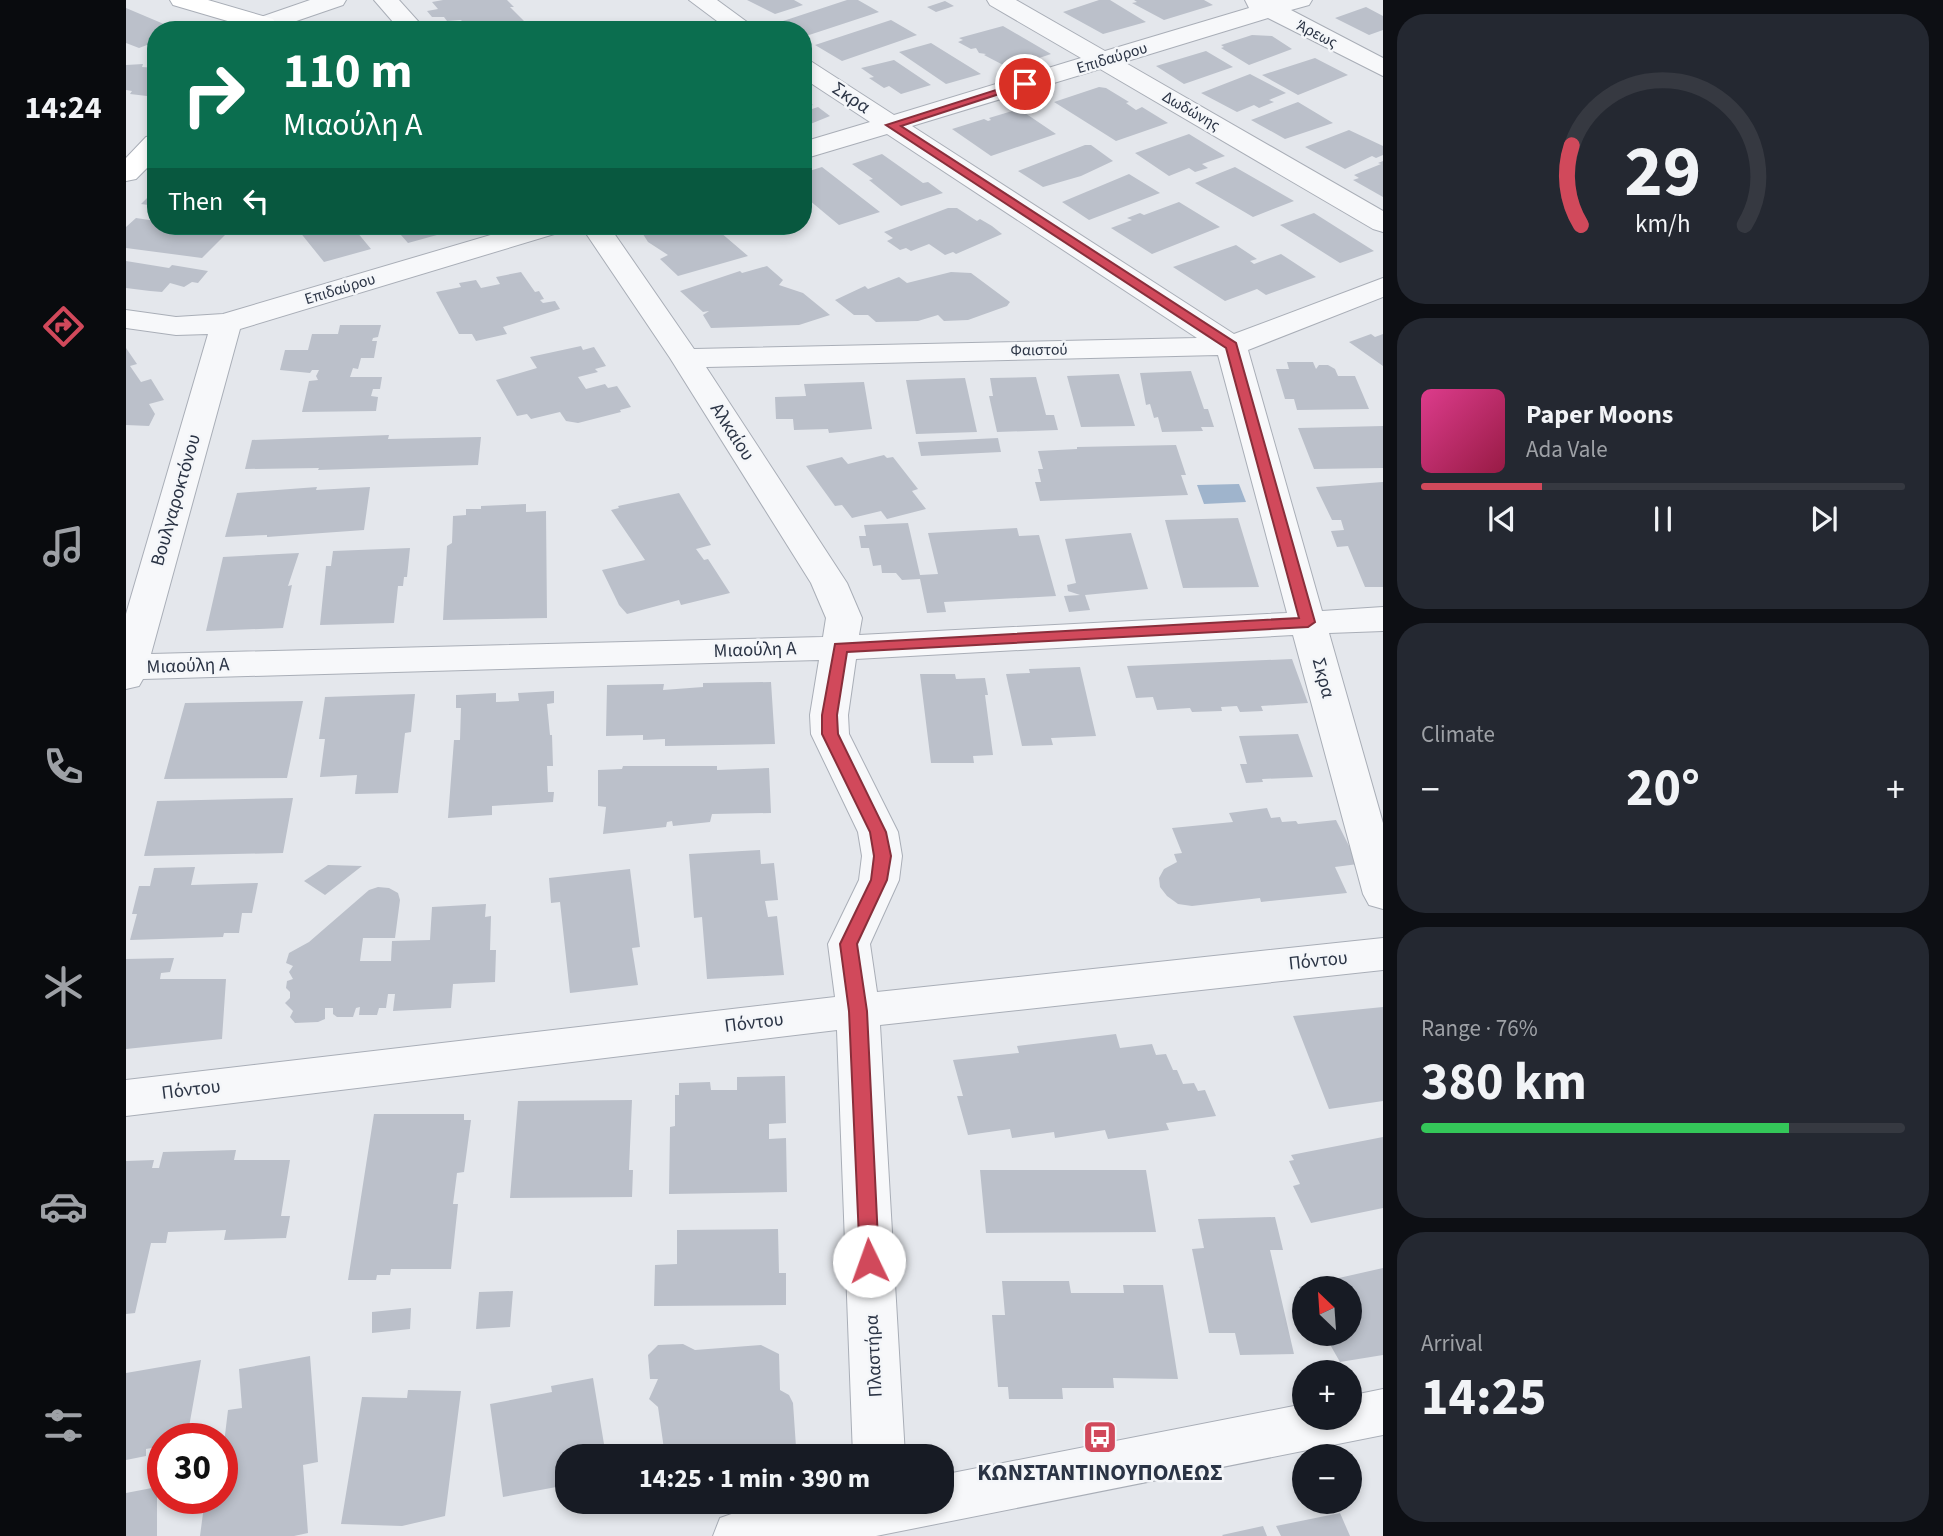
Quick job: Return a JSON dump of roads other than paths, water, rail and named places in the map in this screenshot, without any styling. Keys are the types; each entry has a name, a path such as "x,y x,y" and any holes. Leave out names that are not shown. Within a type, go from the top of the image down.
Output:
{"street":[{"path":"182,0 243,21"},
{"path":"277,21 334,0"},
{"path":"386,0 406,21"},
{"path":"701,0 732,21"},
{"name":"Δωδώνης","path":"999,0 1383,223"},
{"name":"Επιδαύρου","path":"812,148 1104,60 1260,5 1300,0"},
{"name":"Άρεως","path":"1260,5 1383,68"},
{"name":"Σκρα","path":"812,73 1231,346 1383,894"},
{"path":"126,173 147,152"},
{"name":"Επιδαύρου","path":"126,319 169,327 194,328 226,323 521,235"},
{"name":"Αλκαίου","path":"602,235 685,358 829,583 844,618 841,648"},
{"name":"Φαιστού","path":"685,358 1231,346 1383,287"},
{"name":"Βουλγαροκτόνου","path":"127,670 226,323"},
{"name":"Μιαούλη Α","path":"127,670 841,648 1383,619"},
{"name":"Πλαστήρα","path":"841,648 829,715 830,734 878,832 882,856 879,880 849,944 858,1011 877,1444"},
{"name":"Πόντου","path":"126,1098 858,1011 1383,954"},
{"path":"954,1497 1383,1412"},
{"path":"739,1536 880,1514"}],"water":[{"path":"1239,484 1246,502 1204,504 1197,485"}],"place":[{"name":"ΚΩΝΣΤΑΝΤΙΝΟΥΠΟΛΕΩΣ","path":"1100,1437"}]}
